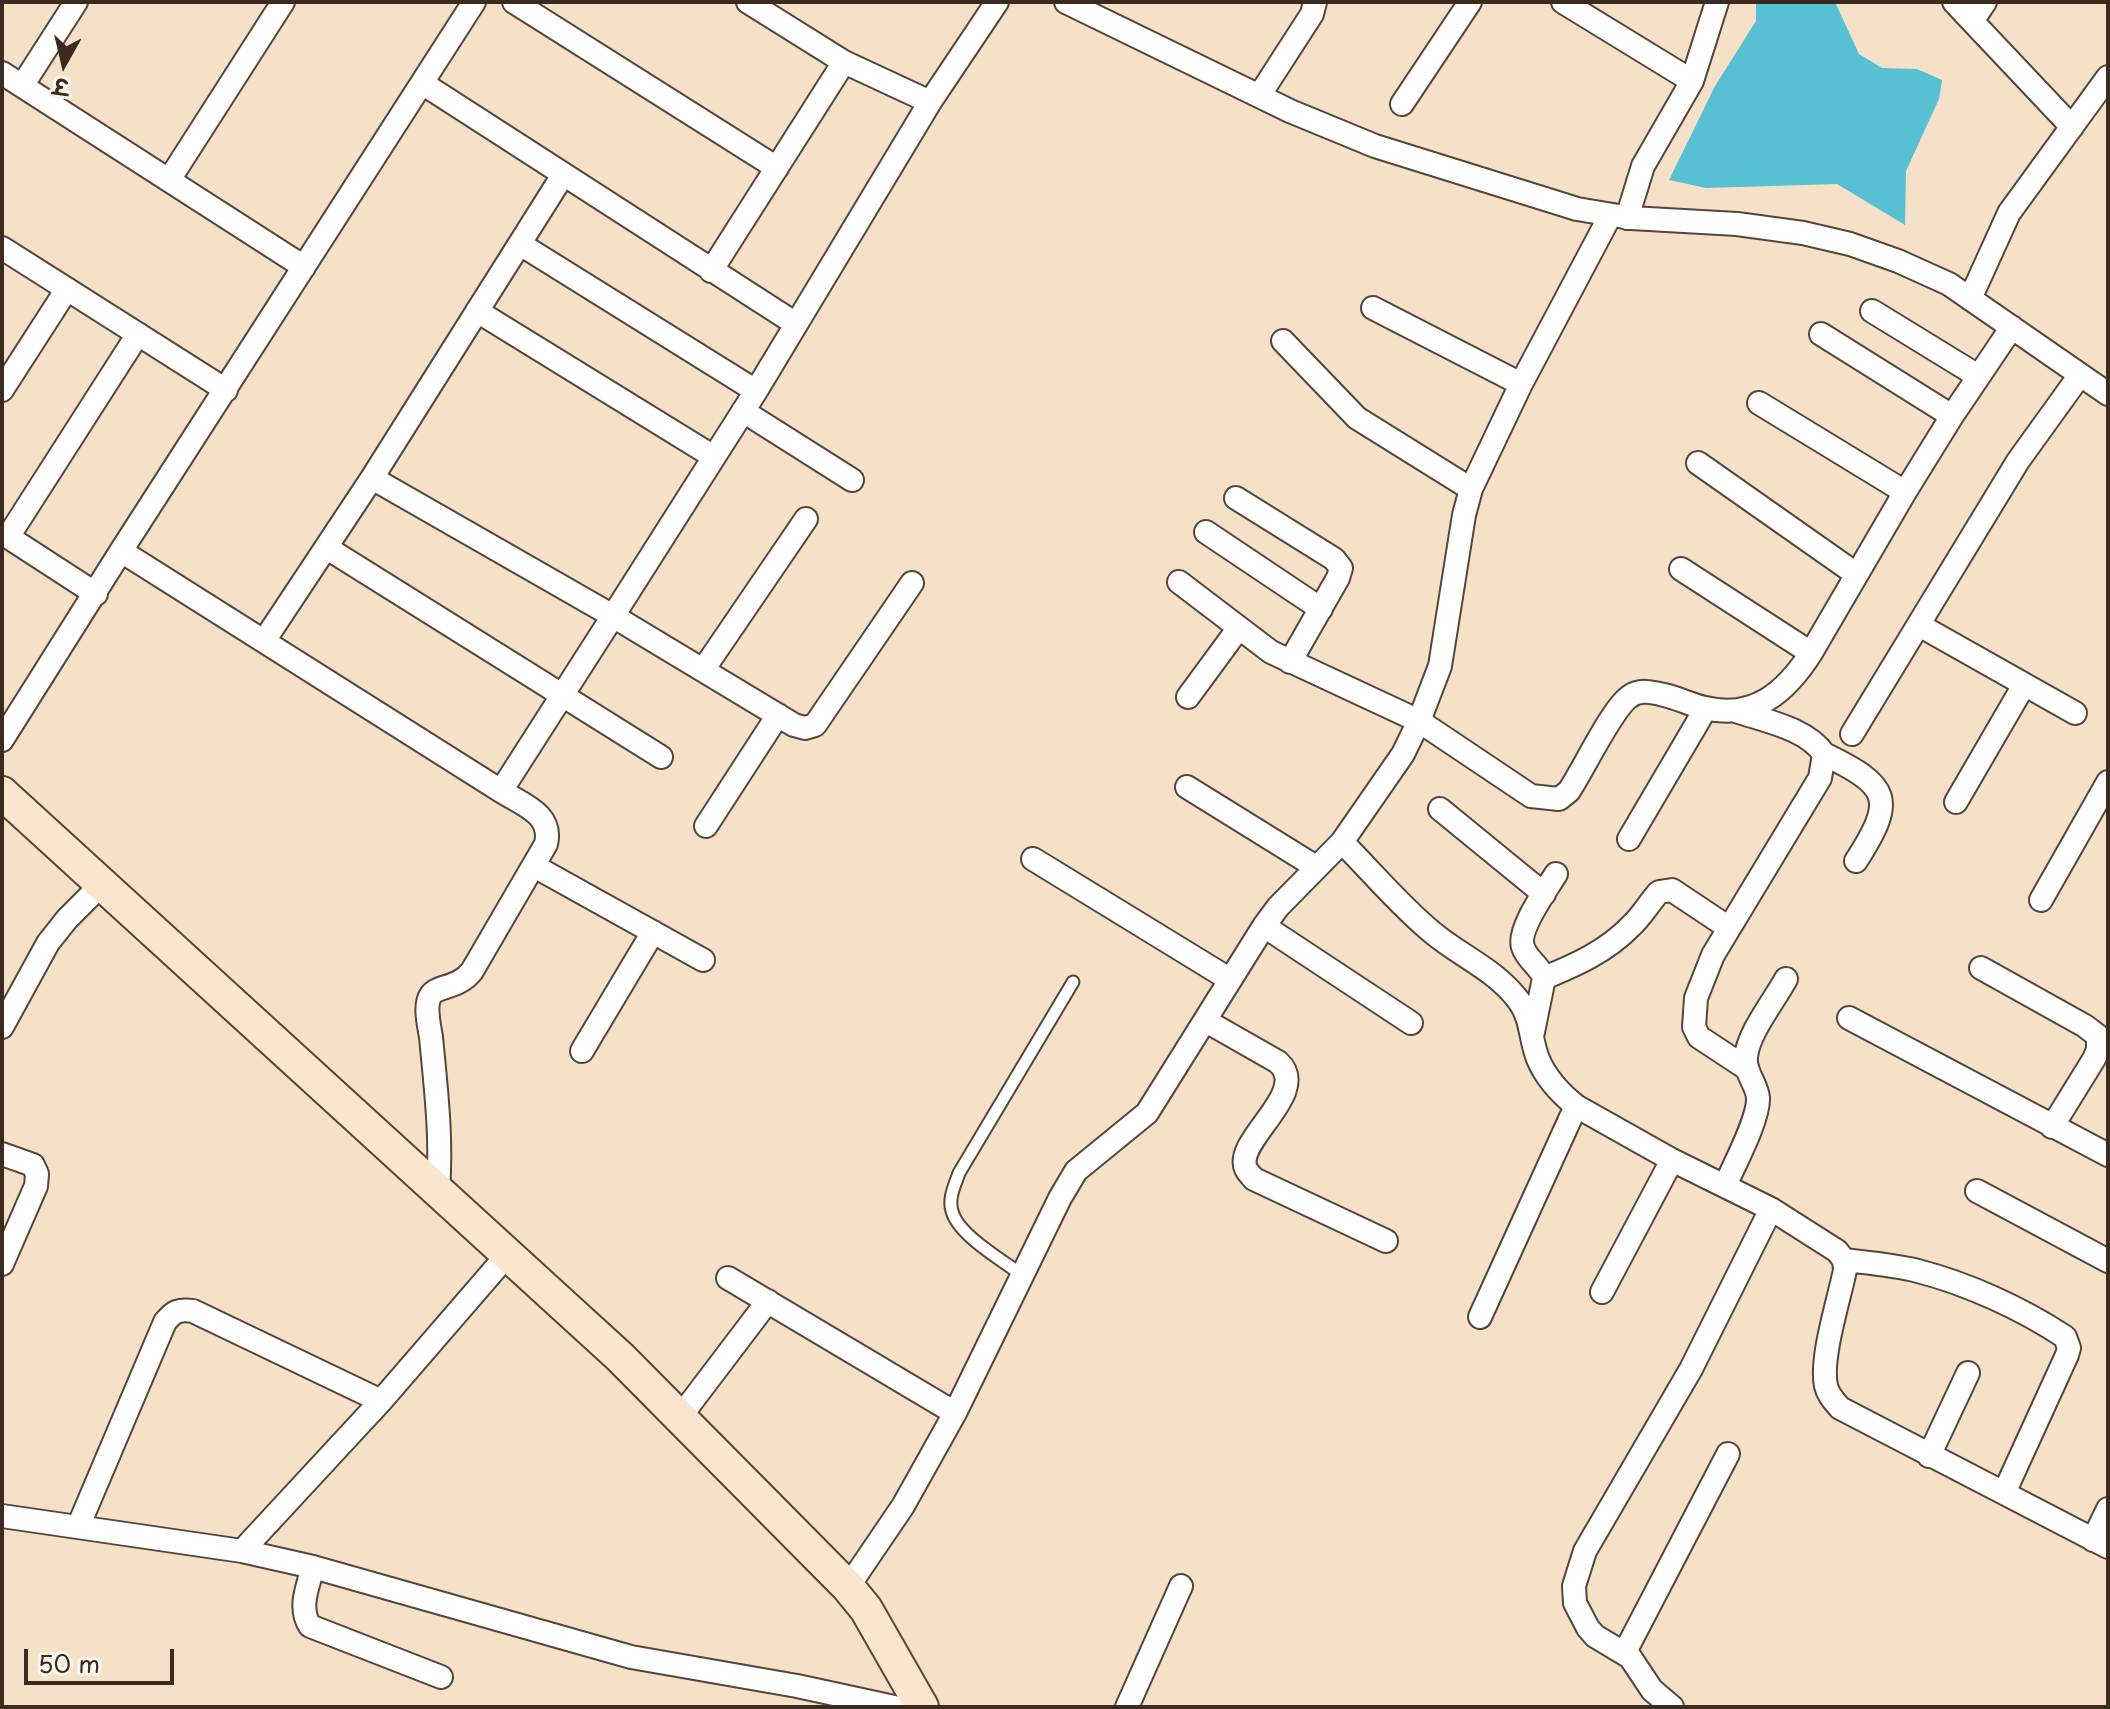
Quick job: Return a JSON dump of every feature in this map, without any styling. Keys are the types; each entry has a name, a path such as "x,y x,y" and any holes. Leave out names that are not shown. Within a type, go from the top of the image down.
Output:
{"street":[{"path":"22,86 76,2"},
{"path":"169,180 283,2"},
{"path":"2,740 474,2"},
{"path":"514,2 777,168"},
{"path":"748,2 844,62 930,102"},
{"path":"501,791 756,391 930,102 997,2"},
{"path":"1066,2 1259,96 1375,146 1577,209 1618,217 1737,224 1839,241 1898,261 1949,284 2108,394"},
{"path":"1259,96 1312,14 1315,2"},
{"path":"1402,104 1470,2"},
{"path":"1563,2 1692,81"},
{"path":"848,1587 903,1506 955,1413 1076,1171 1147,1113 1264,926 1342,842 1403,754 1440,666 1464,515 1471,489 1521,384 1692,81 1717,2"},
{"path":"1954,2 1979,11 2072,127"},
{"path":"711,271 844,62"},
{"path":"2,73 304,267"},
{"path":"1970,299 2009,213 2108,77"},
{"path":"422,83 796,324"},
{"path":"264,641 372,478 563,175"},
{"path":"520,244 756,391"},
{"path":"2,248 226,390"},
{"path":"2,390 10,360 67,289"},
{"path":"1373,308 1521,384"},
{"path":"477,311 714,457"},
{"path":"1872,311 1978,376"},
{"path":"1736,711 1764,703 1798,673 1952,416 2012,327"},
{"path":"96,594 5,535 138,334"},
{"path":"1821,334 1952,416"},
{"path":"1283,341 1357,418 1471,489"},
{"path":"1852,734 2018,461 2080,375"},
{"path":"1759,403 1905,492"},
{"path":"743,411 852,480"},
{"path":"1698,463 1856,574"},
{"path":"372,478 805,728 815,725 912,583"},
{"path":"1236,498 1334,559 1341,568 1290,662"},
{"path":"703,670 806,519"},
{"path":"1206,532 1321,609"},
{"path":"327,548 661,757"},
{"path":"121,551 538,814 547,825 546,844 464,981 433,992 429,998 428,1018 441,1128 438,1191"},
{"path":"1681,569 1811,653"},
{"path":"1179,582 1238,629 1290,662 1419,721 1531,796 1559,799 1569,791 1628,697 1637,692 1652,692 1706,708 1736,711 1807,738 1818,745 1824,754 1853,768 1871,782 1880,794 1883,806 1875,831 1856,861"},
{"path":"1919,625 2075,713"},
{"path":"1188,697 1238,629"},
{"path":"1956,802 2024,685"},
{"path":"1629,839 1706,708"},
{"path":"706,826 778,715"},
{"path":"1746,1068 1699,1037 1694,1027 1696,998 1702,978 1729,928 1820,778 1824,754"},
{"path":"2041,900 2108,782"},
{"path":"1187,787 1316,867"},
{"path":"2,793 620,1357 848,1587 866,1609 922,1707"},
{"path":"1440,809 1544,894"},
{"path":"1342,842 1434,934 1485,967 1504,984 1528,1015 1538,1058 1550,1080 1576,1106 1672,1160 1771,1209 1827,1244 1844,1260 1918,1271 1958,1284 1998,1301 2065,1337 2069,1348 2067,1355 2004,1493"},
{"path":"1033,859 1229,979"},
{"path":"534,866 703,960"},
{"path":"1532,1033 1544,978 1542,971 1524,951 1522,936 1556,874"},
{"path":"2,1027 48,943 102,884"},
{"path":"1544,978 1602,950 1629,929 1655,897 1666,889 1729,928"},
{"path":"1264,926 1411,1023"},
{"path":"582,1051 653,932"},
{"path":"1981,968 2085,1026 2103,1028 2094,1059 2052,1127"},
{"path":"1725,1186 1757,1111 1758,1097 1746,1068 1749,1044 1786,979"},
{"path":"1849,1018 2108,1155"},
{"path":"1206,1021 1287,1070 1289,1080 1284,1093 1244,1159 1246,1169 1254,1179 1386,1241"},
{"path":"1480,1317 1576,1106"},
{"path":"2,1154 33,1165 37,1174 36,1186 2,1264"},
{"path":"1602,1292 1672,1160"},
{"path":"1977,1191 2108,1261"},
{"path":"1672,1707 1652,1690 1625,1652 1595,1636 1575,1603 1574,1586 1585,1551 1691,1369 1771,1209"},
{"path":"242,1551 381,1401 508,1254"},
{"path":"1844,1260 1845,1270 1825,1366 1829,1396 1840,1408 2101,1544 2108,1509"},
{"path":"728,1278 955,1413"},
{"path":"680,1417 768,1301"},
{"path":"78,1527 165,1322 172,1313 193,1311 381,1401"},
{"path":"1929,1456 1968,1373"},
{"path":"1625,1652 1728,1454"},
{"path":"2,1516 242,1551 313,1567 631,1657 797,1686 894,1707"},
{"path":"313,1567 304,1607 310,1626 441,1677"},
{"path":"1127,1707 1181,1586"},
{"path":"787,1707 797,1686"}],"lane":[{"path":"1022,1275 963,1230 952,1211 951,1195 959,1173 1073,982"}],"water":[{"path":"1756,2 1835,2 1859,54 1882,68 1917,69 1942,80 1939,99 1906,171 1905,225 1837,184 1706,188 1669,180 1715,86 1756,21"}]}
